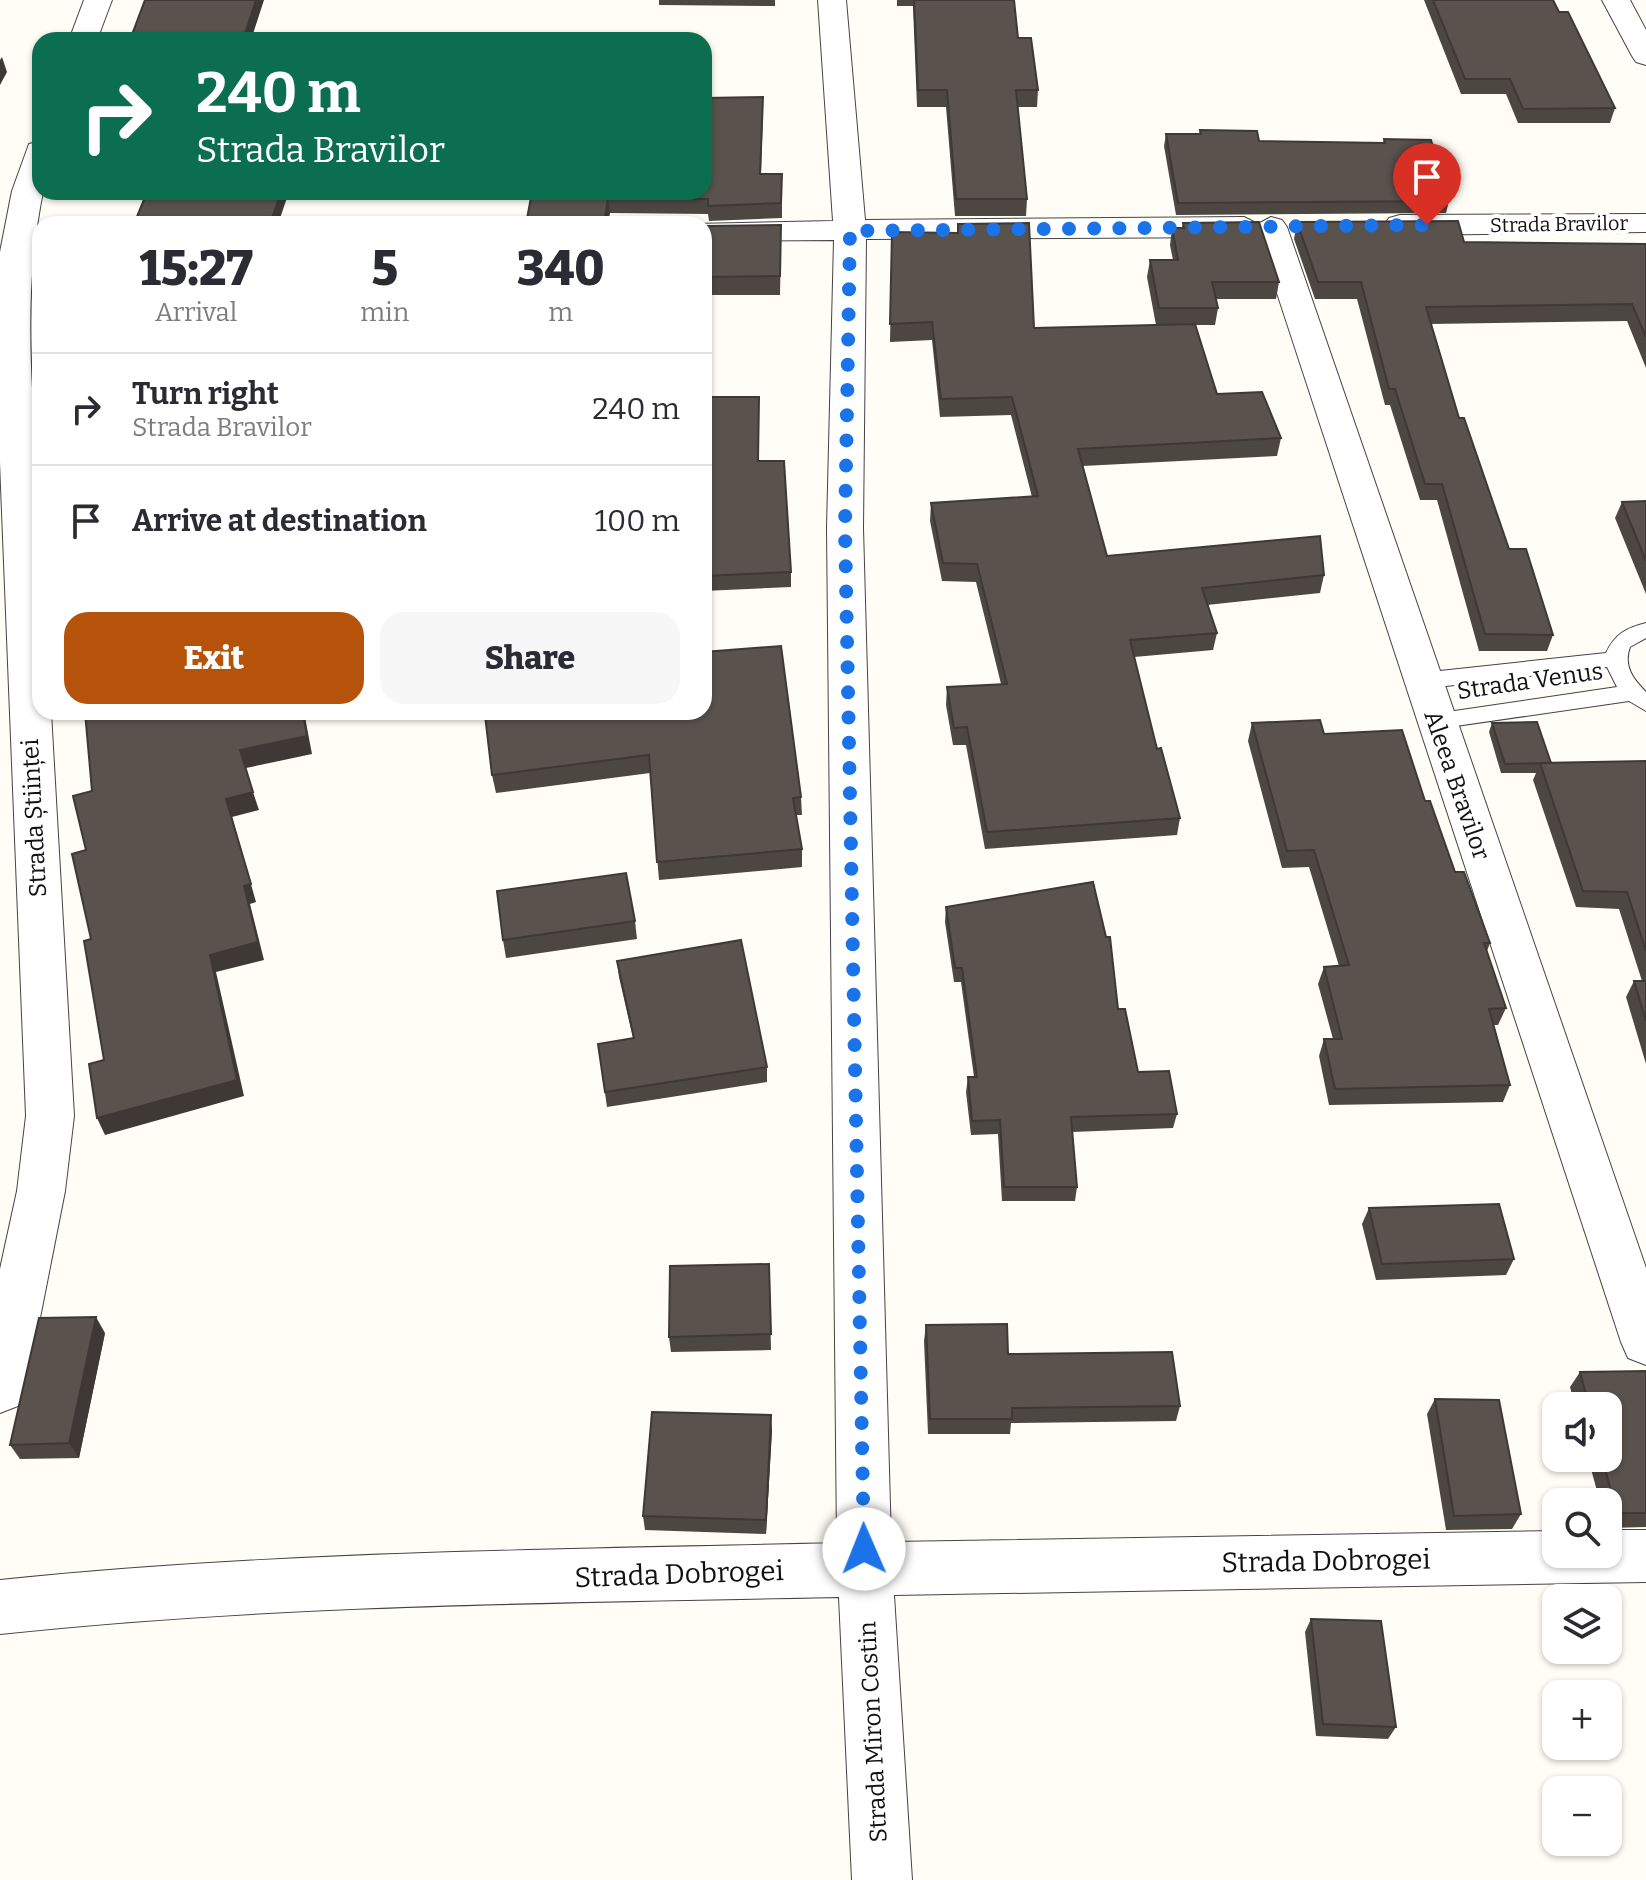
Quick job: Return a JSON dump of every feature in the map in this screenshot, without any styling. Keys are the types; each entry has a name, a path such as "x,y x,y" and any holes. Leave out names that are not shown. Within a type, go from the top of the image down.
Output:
{"street":[{"path":"86,32 98,0"},
{"name":"Strada Miron Costin","path":"832,0 850,231 845,528 864,1568 882,1880"},
{"path":"1616,0 1646,56"},
{"name":"Strada Științei","path":"0,1389 38,1207 50,1116 20,487 11,387 19,232 32,172"},
{"name":"Strada Bravilor","path":"1365,226 1646,223"},
{"name":"Aleea Bravilor","path":"850,231 1287,226 1421,681 1646,1342"},
{"path":"712,231 850,231"},
{"name":"Strada Dobrogei","path":"0,1607 81,1598 404,1582 864,1568 1646,1556"}],"lane":[{"name":"Strada Venus","path":"1639,698 1618,676 1615,659 1618,647 1630,636 1646,630"},
{"name":"Strada Venus","path":"1421,681 1615,659"},
{"name":"Strada Venus","path":"1435,721 1639,698"}],"building":[{"path":"145,0 256,0 246,32 133,32"},
{"path":"914,0 1014,0 1018,38 1031,38 1038,90 1016,90 1027,199 956,199 947,90 918,90"},
{"path":"1433,0 1553,0 1559,12 1568,12 1615,108 1523,109 1510,79 1465,79"},
{"path":"763,97 760,174 782,174 781,203 708,206 708,200 712,200 712,98"},
{"path":"1200,130 1257,131 1259,141 1385,143 1384,139 1431,140 1449,201 1178,203 1166,134 1201,134"},
{"path":"144,200 278,200 273,216 137,216"},
{"path":"530,200 608,200 605,216 528,216"},
{"path":"1458,221 1464,242 1646,244 1646,337 1632,304 1426,307 1459,418 1464,418 1509,549 1526,549 1553,635 1485,634 1442,484 1425,484 1395,389 1389,389 1361,282 1318,282 1297,222"},
{"path":"1259,222 1279,282 1212,282 1218,308 1159,308 1150,260 1178,260 1172,228 1184,228 1183,223"},
{"path":"1029,223 1034,328 1195,324 1217,394 1262,392 1281,438 1078,449 1107,556 1320,536 1324,575 1202,588 1217,633 1130,640 1157,749 1161,748 1180,818 987,832 967,727 954,728 947,687 1007,684 977,564 943,563 931,503 1038,496 1012,397 941,399 932,322 890,324 892,232 958,233 958,224"},
{"path":"781,225 780,276 712,277 712,226"},
{"path":"712,397 759,397 758,461 784,461 791,572 712,576"},
{"path":"1646,501 1646,561 1622,502"},
{"path":"781,646 801,797 793,798 802,849 657,862 649,755 492,775 486,720 712,720 712,651"},
{"path":"86,720 304,720 307,736 240,750 253,792 226,799 251,884 244,886 258,942 210,955 237,1080 97,1118 89,1064 104,1060 84,941 91,939 72,854 86,850 73,796 92,791"},
{"path":"1320,720 1324,734 1402,730 1425,801 1430,801 1455,872 1464,872 1490,943 1484,943 1506,1008 1489,1009 1510,1085 1335,1089 1324,1039 1342,1039 1324,967 1349,965 1314,850 1287,851 1252,723"},
{"path":"1537,722 1551,763 1505,764 1492,723"},
{"path":"1646,761 1646,951 1627,892 1583,891 1540,763"},
{"path":"626,873 635,921 503,940 497,891"},
{"path":"1093,882 1106,937 1110,937 1118,1009 1125,1009 1138,1072 1169,1071 1177,1114 1071,1117 1077,1187 1004,1187 1000,1120 972,1121 968,1077 977,1077 962,968 955,968 946,907"},
{"path":"741,940 767,1067 605,1092 598,1044 634,1038 617,961"},
{"path":"1634,981 1646,981 1646,1021"},
{"path":"1499,1204 1514,1259 1382,1264 1369,1208"},
{"path":"769,1264 771,1334 669,1337 670,1266"},
{"path":"96,1317 69,1443 10,1445 39,1318"},
{"path":"1007,1324 1008,1354 1172,1352 1180,1406 1012,1408 1012,1419 930,1419 926,1325"},
{"path":"1646,1371 1646,1513 1622,1513 1622,1488 1610,1488 1606,1472 1622,1472 1622,1392 1585,1392 1580,1372"},
{"path":"1435,1399 1499,1400 1521,1514 1454,1516"},
{"path":"652,1412 771,1415 766,1520 643,1516"},
{"path":"1311,1619 1381,1621 1396,1727 1323,1724"}],"route":[{"path":"864,1549 845,528 850,231 1427,225"}]}
